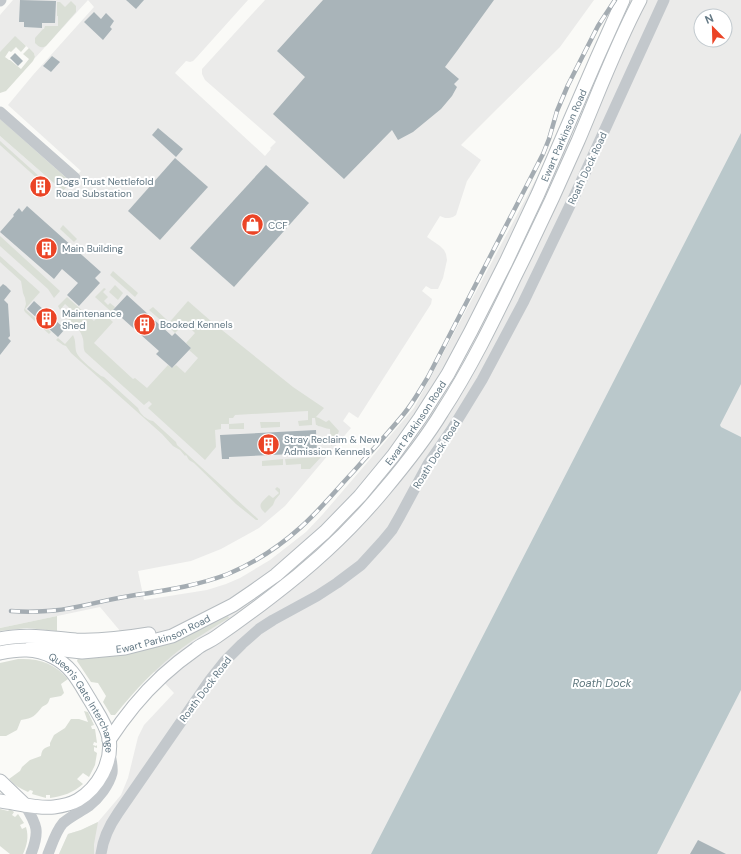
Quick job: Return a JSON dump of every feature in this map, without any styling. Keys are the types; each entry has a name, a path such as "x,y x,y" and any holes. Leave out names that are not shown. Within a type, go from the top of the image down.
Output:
{"main road":[{"name":"Ewart Parkinson Road","path":"29,649 55,649 93,652 125,648 172,636 233,605 255,590 288,565 342,515 378,474 412,431 448,374 471,331 525,221 623,0"},
{"name":"Ewart Parkinson Road","path":"109,745 135,704 150,688 198,647 213,639 237,622 298,576 348,530 414,453 457,389 484,339 536,233 577,143 614,55 640,0"},
{"path":"0,639 14,636 78,640 115,639 192,626"},
{"name":"Queen's Gate Interchange","path":"0,653 29,649 45,653 61,661 73,672 101,718 107,730 109,745 105,768 101,776 91,790 78,800 65,805 51,807 0,801"},
{"path":"0,781 25,805"}],"street":[{"name":"Roath Dock Road","path":"101,854 102,844 110,824 150,764 225,661 259,629 325,591 354,571 392,530 428,464 452,429 478,386 523,303 664,0"},
{"path":"0,112 75,178"},
{"path":"48,854 58,830 62,825 70,817 95,800 109,782 112,774 112,768 109,745"},
{"path":"25,805 34,820 37,830 36,841 31,854"}],"shaded area":[{"path":"13,0 88,0 34,59 34,53 17,38 0,56 0,15"},
{"path":"88,0 248,0 193,61 186,61 175,73 265,156 276,142 205,80 202,74 202,69 265,0 594,0 560,47 461,145 481,160 467,181 456,215 449,218 440,216 427,237 440,246 446,254 447,260 443,278 438,289 431,289 426,286 422,291 432,299 431,304 358,418 349,412 343,421 351,428 285,506 259,528 221,549 191,561 138,571 144,600 207,590 226,584 240,578 270,560 306,532 414,408 535,181 572,137 630,1 741,0 741,854 59,854 68,834 98,822 121,795 128,778 138,737 144,725 174,693 100,607 0,628 0,136 63,191 81,171 8,105 94,7"},
{"path":"71,1 76,6 76,12 46,46 38,46 35,43 35,38 45,26 58,26 57,2 60,2 65,7"},
{"path":"15,36 26,46 21,52 16,47 11,52 9,51 5,57 21,69 29,59 23,54 29,48 34,53 35,57 6,91 0,93 0,52"},
{"path":"0,119 71,182 63,191 0,136"},
{"path":"0,141 41,178 39,180 0,145"},
{"path":"63,225 77,239 74,242 60,229"},
{"path":"0,236 60,291 54,298 48,289 0,246"},
{"path":"0,256 40,292 25,309 51,332 49,334 25,312 24,310 26,304 21,281 0,262"},
{"path":"113,271 138,293 135,297 110,275"},
{"path":"115,285 123,293 118,300 109,292"},
{"path":"104,288 106,289 103,292 108,297 104,301 108,305 110,303 115,307 113,310 119,315 117,317 95,297"},
{"path":"67,297 94,321 102,312 113,322 94,343 133,379 135,378 147,388 168,365 172,368 176,365 185,373 198,358 189,350 191,348 186,343 195,333 185,323 175,333 167,325 188,301 293,387 324,408 316,417 326,422 329,420 339,431 334,443 331,446 330,429 316,425 315,418 312,418 312,425 299,426 298,421 308,420 308,411 235,415 233,418 229,418 229,424 221,424 221,429 215,430 216,447 205,460 148,408 152,404 149,401 144,405 85,352 81,333 68,319 74,312 65,304 60,310 58,306"},
{"path":"153,307 167,320 164,323 149,310"},
{"path":"73,335 77,354 83,361 104,377 138,408 144,416 153,421 258,520 236,504 194,463 189,460 186,455 185,456 180,450 173,446 162,434 71,353 66,346 56,340 58,338 65,344"},
{"path":"260,422 280,422 280,427 261,428"},
{"path":"244,423 244,429 229,429 229,424"},
{"path":"321,457 310,469 301,469 301,464 286,465 285,459"},
{"path":"283,459 283,465 262,466 262,461"},
{"path":"277,487 280,489 280,494 273,505 265,513 260,506 269,495 273,498 279,493 275,489"},
{"path":"57,616 57,631 27,628 0,631 0,628"},
{"path":"228,616 229,618 199,636 173,655 138,688 115,715 111,715 103,702 106,696 98,683 91,682 77,661 78,658 98,657 136,651 155,646 192,633"},
{"path":"18,659 33,659 52,665 68,679 61,684 64,693 61,696 50,698 49,702 37,713 21,720 17,730 6,736 0,736 0,663"},
{"path":"84,711 88,712 94,725 91,726 92,729 95,729 97,743 94,742 93,745 97,745 97,748 94,747 94,751 97,753 95,765 89,777 83,773 77,779 83,784 68,794 50,798 50,795 46,795 46,798 32,794 33,791 30,790 28,792 25,791 9,779 20,771 22,767 30,760 41,756 44,749 50,746 54,735 65,728 71,719 79,719 88,722"},
{"path":"0,809 8,811 10,809 14,812 12,815 15,817 18,814 24,823 20,825 22,829 26,827 27,834 23,854 10,854 0,846"},
{"path":"98,822 94,844 94,854 59,854 68,834"}],"water":[{"name":"Roath Dock","path":"741,133 741,384 720,425 721,427 741,437 741,690 657,854 371,854"}],"building":[{"path":"20,0 56,1 55,23 42,23 42,28 24,27 24,22 19,22"},
{"path":"126,0 144,0 136,9"},
{"path":"323,0 494,0 445,67 459,79 454,84 457,87 452,96 441,109 413,132 398,140 392,130 344,179 273,114 305,77 277,51"},
{"path":"94,12 101,19 106,13 114,21 110,27 112,29 103,40 84,22"},
{"path":"15,53 23,61 18,66 10,58"},
{"path":"52,56 60,62 51,72 43,66"},
{"path":"158,128 183,149 176,157 152,135"},
{"path":"175,158 208,187 160,240 128,211"},
{"path":"266,165 309,203 234,287 190,248"},
{"name":"Main Building","path":"27,206 101,272 95,278 100,283 79,306 67,295 78,283 62,269 54,279 0,232 19,208 22,212"},
{"path":"3,284 11,291 4,300 8,304 10,336 8,338 11,341 0,355 0,287"},
{"name":"Booked Kennels","path":"127,295 172,336 175,333 191,348 172,368 156,354 159,351 113,310"},
{"name":"Maintenance Shed","path":"34,301 65,329 58,337 27,309"},
{"name":"Stray Reclaim & New Admission Kennels","path":"316,430 317,453 229,457 229,459 222,459 220,435"},
{"path":"698,840 726,854 690,854"}],"railway":[{"path":"11,611 38,612 66,609 177,588 228,574 266,554 293,534 315,514 403,415 428,377 543,154 557,111 568,85 598,26 615,0"}],"place":[{"name":"Dogs Trust Nettlefold Road Substation","path":"41,187"},
{"name":"CCF","path":"252,225"},
{"name":"Main Building","path":"46,248"},
{"name":"Maintenance Shed","path":"46,319"},
{"name":"Booked Kennels","path":"144,324"},
{"name":"Stray Reclaim & New Admission Kennels","path":"269,445"}]}
